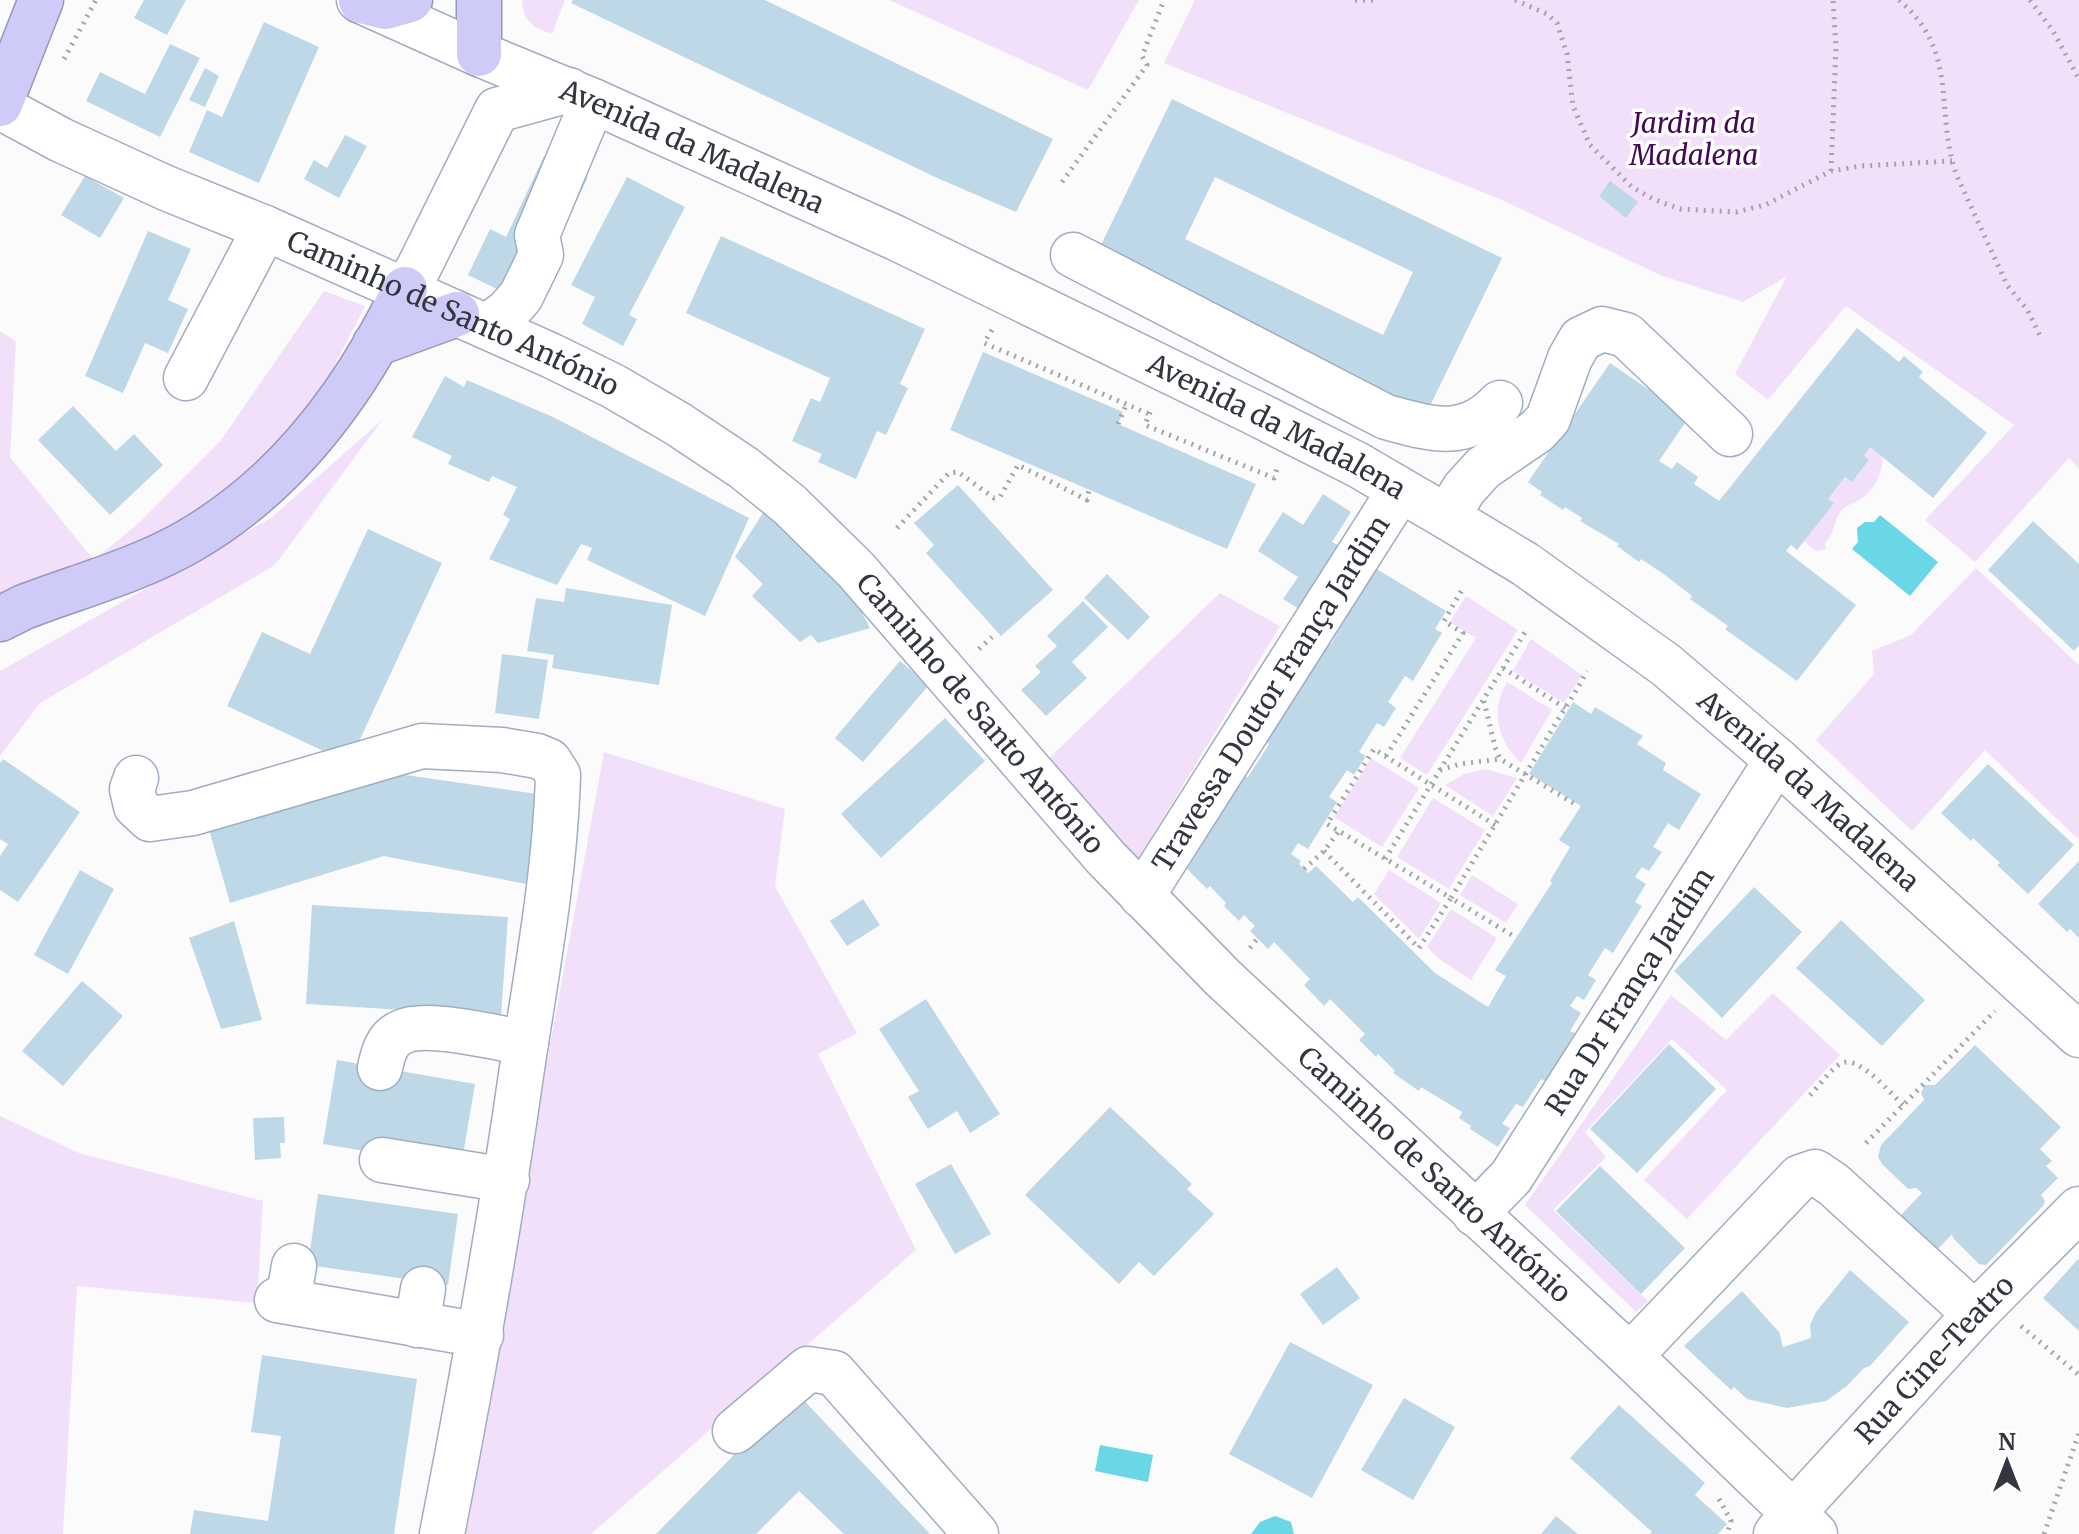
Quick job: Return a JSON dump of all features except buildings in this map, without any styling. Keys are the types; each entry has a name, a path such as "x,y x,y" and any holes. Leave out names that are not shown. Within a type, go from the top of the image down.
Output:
{"highway":[{"path":"0,106 41,0"},
{"path":"360,0 385,7 410,0"},
{"path":"479,0 479,54"},
{"path":"0,619 187,542 255,497 330,415 405,289"},
{"path":"375,344 472,320"}],"street":[{"name":"Avenida da Madalena","path":"360,0 896,238 1358,465 1447,517 1525,564 1666,665 1777,760 2079,1035"},
{"path":"405,289 418,269 497,110 483,76 479,54"},
{"path":"472,320 508,311 521,296 541,255 537,235 581,96 497,110"},
{"name":"Caminho de Santo António","path":"0,106 61,140 166,188 405,289 613,386 744,468 790,505 856,570 1106,858 1223,978 1630,1356 1795,1527"},
{"path":"186,378 265,228"},
{"path":"1073,255 1386,417 1439,431 1485,419 1500,403"},
{"path":"1447,517 1464,489 1483,468 1537,431 1548,419 1570,358 1581,339 1602,329 1626,335 1636,343 1730,434"},
{"path":"1358,465 1386,417"},
{"name":"Travessa Doutor França Jardim","path":"1142,896 1400,490"},
{"path":"136,778 132,789 136,806 150,819 193,813 422,746 502,750 537,756 549,761 558,775 550,897 507,1180 481,1335 442,1534"},
{"name":"Rua Dr França Jardim","path":"1475,1214 1511,1177 1777,760"},
{"path":"380,1068 390,1040 402,1031 440,1020 526,1043"},
{"path":"382,1160 507,1180"},
{"path":"1630,1356 1800,1177 1815,1172 1995,1318"},
{"name":"Rua Cine-Teatro","path":"1795,1527 1995,1318 2079,1209"},
{"path":"286,1289 420,1307 481,1335"},
{"path":"735,1431 808,1369 834,1373 976,1534"}],"path":[{"path":"1062,182 1147,65 1142,56 1164,0"},
{"path":"1355,0 1374,0"},
{"path":"1515,0 1547,14 1557,23 1564,39 1573,106 1590,145 1632,187 1680,209 1736,212 1765,205 1831,171 1861,166 1952,161"},
{"path":"1831,171 1836,47 1833,0"},
{"path":"1899,0 1923,23 1932,39 1946,101 1952,161 2007,285 2028,311 2042,340"},
{"path":"2030,0 2053,31 2079,79"},
{"path":"994,325 984,343 1149,414"},
{"path":"1033,364 1037,356"},
{"path":"1153,404 1145,425 1274,478"},
{"path":"1118,424 1126,405"},
{"path":"897,528 949,473 958,472 994,498 1000,497 1018,465 1087,500 1089,490"},
{"path":"1386,756 1463,633 1444,621 1463,588"},
{"path":"1385,859 1527,629"},
{"path":"979,649 992,637"},
{"path":"1503,668 1565,708"},
{"path":"1324,851 1419,948 1587,671"},
{"path":"1484,699 1500,759"},
{"path":"1495,825 1374,749 1327,824 1515,937"},
{"path":"1440,770 1500,759 1578,806"},
{"path":"1304,869 1324,851 1339,831"},
{"path":"1250,948 1257,939"},
{"path":"1866,1143 1999,1007"},
{"path":"1810,1095 1840,1063 1853,1062 1864,1068 1903,1105"},
{"path":"1995,1318 2079,1375"},
{"path":"2044,1534 2079,1433"},
{"path":"1716,1493 1731,1521 1727,1534"}],"green space":[{"path":"522,0 565,0 552,34 530,23"},
{"path":"889,0 1139,0 1088,90"},
{"name":"Jardim da Madalena","path":"1195,0 2079,0 2079,469 2069,458 1975,562 1925,520 2014,425 1846,306 1768,400 1735,374 1787,276 1743,302 1660,275 1502,200 1164,63"},
{"path":"324,291 365,306 286,448 232,503 0,603 0,331 16,341 10,457 94,560 140,522 221,440"},
{"path":"383,419 275,565 40,703 0,756 0,671 271,518"},
{"path":"1870,447 1883,458 1876,482 1864,497 1842,510 1825,543 1826,549 1816,551 1804,541 1833,503 1828,499 1845,477 1852,482 1869,460 1864,456"},
{"path":"1976,568 2079,665 2079,840 1985,750 1912,831 1816,740 1874,674 1872,651 1911,635"},
{"path":"1220,593 1280,626 1135,864 1041,766"},
{"path":"1466,596 1518,630 1427,775 1400,758 1476,638 1450,622"},
{"path":"1531,639 1582,675 1564,703 1513,671"},
{"path":"1507,682 1552,710 1521,763 1506,744 1499,725 1499,704"},
{"path":"604,752 785,809 775,886 857,1033 818,1054 916,1250 591,1534 460,1534"},
{"path":"1371,758 1419,788 1382,847 1334,817"},
{"path":"1485,769 1517,778 1493,816 1445,785 1464,774"},
{"path":"1433,798 1485,830 1449,889 1397,857"},
{"path":"1389,870 1441,903 1419,939 1374,894"},
{"path":"1472,875 1518,904 1506,923 1460,895"},
{"path":"1451,909 1497,938 1471,980 1439,959 1427,947"},
{"path":"1773,993 1840,1055 1687,1219 1644,1180 1727,1090 1672,1039 1585,1132 1606,1157 1553,1210 1648,1301 1636,1312 1525,1205 1671,995 1726,1040"},
{"path":"0,1116 79,1153 263,1201 257,1303 77,1286 63,1534 0,1534"}],"water":[{"path":"1880,515 1938,562 1910,596 1852,549 1858,542 1857,528 1865,522 1874,522"},
{"path":"1100,1445 1153,1455 1148,1482 1095,1471"},
{"path":"1275,1516 1291,1522 1294,1534 1251,1534 1260,1522"}]}
